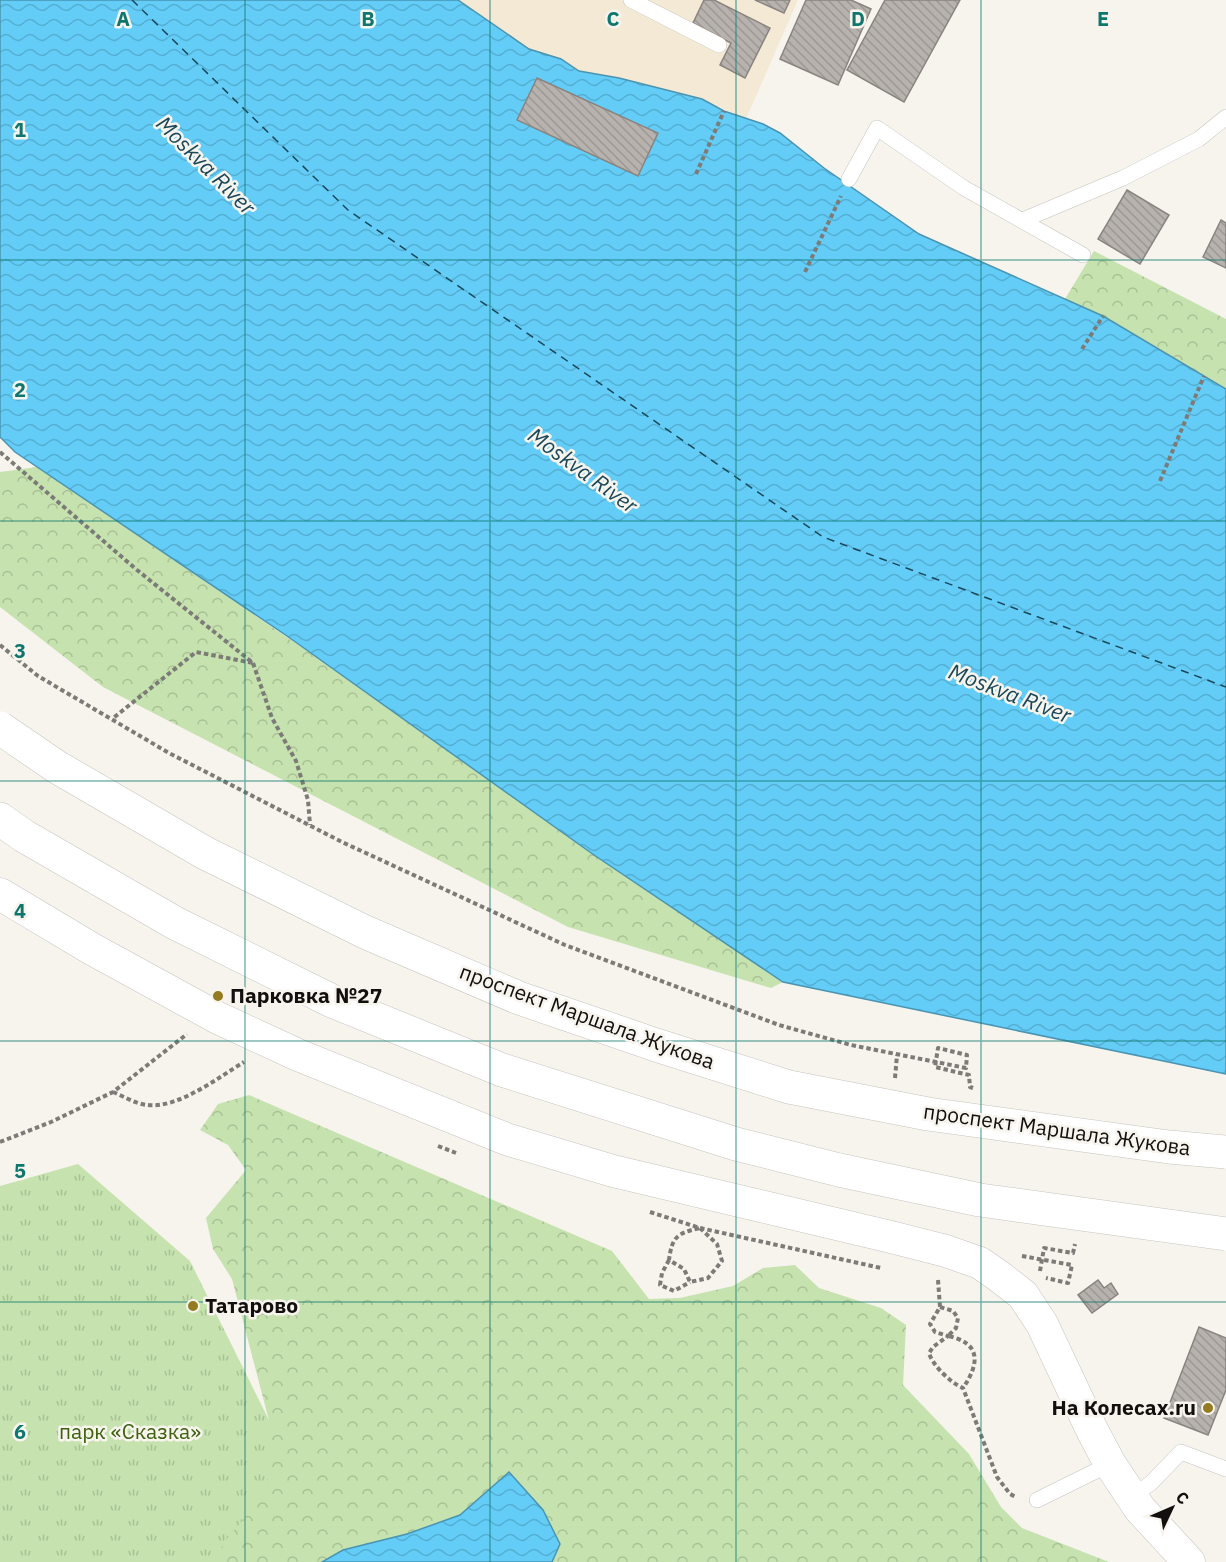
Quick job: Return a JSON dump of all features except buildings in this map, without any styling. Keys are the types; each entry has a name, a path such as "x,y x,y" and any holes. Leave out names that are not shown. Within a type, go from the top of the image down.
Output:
{"main road":[{"name":"проспект Маршала Жукова","path":"0,728 57,767 205,853 365,932 519,998 646,1042 789,1087 928,1114 1169,1147 1226,1152"},
{"path":"0,819 24,836 175,923 332,1001 502,1070 736,1144 839,1170 980,1200 1226,1234"}],"street":[{"path":"0,894 92,949 218,1018 298,1055 506,1139 613,1171 891,1237 946,1251 980,1263 1023,1296 1042,1324 1110,1464 1140,1509 1189,1562"}],"lane":[{"path":"631,0 719,45"},
{"path":"1023,220 1123,178 1199,139 1226,117"},
{"path":"849,179 877,128 964,188 1083,255"},
{"path":"1131,1497 1152,1483 1181,1452 1226,1469"},
{"path":"1037,1500 1110,1464"}],"path":[{"path":"696,174 724,111"},
{"path":"805,272 849,179"},
{"path":"1082,349 1103,316"},
{"path":"1160,481 1204,376"},
{"path":"0,452 137,570 253,663 272,718 296,761 308,800 310,825"},
{"path":"0,645 38,676 169,753 310,825 576,949 779,1025 851,1045 897,1055 916,1058 926,1060 936,1062 966,1068 967,1055 938,1048 937,1058 935,1067 969,1075"},
{"path":"111,719 196,652 253,663"},
{"path":"0,1142 51,1122 113,1092 188,1033"},
{"path":"113,1092 147,1105 184,1098 248,1060 238,1056"},
{"path":"428,1141 460,1154"},
{"path":"643,1210 700,1228 883,1268"},
{"path":"700,1228 717,1244 722,1261 708,1278 690,1282 674,1291 660,1285 672,1243 682,1232 700,1228"},
{"path":"1024,1256 1034,1258 1043,1260 1072,1265 1068,1283 1039,1276 1041,1267 1042,1257 1044,1248 1073,1252 1076,1241"},
{"path":"669,1260 684,1269 690,1282"},
{"path":"948,1284 938,1280 940,1307 930,1324 935,1332 962,1339 974,1352 974,1365 970,1378 963,1388"},
{"path":"940,1307 953,1311 958,1318 956,1328 929,1353 931,1360 951,1383 963,1388 997,1477 1010,1494 1025,1502 1037,1500"}],"shaded area":[{"path":"458,0 798,0 746,119 702,99 619,78 579,71 561,59 529,49"}],"green space":[{"path":"1094,251 1226,319 1226,389 1103,316 1065,299"},
{"path":"37,467 319,659 594,855 783,982 771,988 568,927 103,687 0,607 0,472"},
{"path":"249,1095 612,1251 649,1299 680,1298 733,1286 763,1268 795,1265 819,1288 881,1308 906,1325 903,1385 969,1454 1001,1507 1022,1528 1109,1562 552,1562 560,1544 509,1472 460,1515 407,1534 343,1550 322,1562 215,1562 224,1542 266,1493 272,1432 232,1279 213,1249 206,1218 246,1170 228,1145 200,1130 218,1104"},
{"name":"парк «Сказка»","path":"78,1164 190,1261 323,1529 250,1562 0,1562 0,1186"}],"water":[{"name":"Moskva River","path":"0,0 458,0 529,49 561,59 579,71 619,78 702,99 724,111 763,124 780,133 824,168 919,234 1103,316 1226,389 1226,1074 783,982 594,855 287,636 15,452 0,437"},
{"path":"509,1472 543,1510 560,1544 552,1562 322,1562 343,1550 407,1534 460,1515"}],"ferry route":[{"path":"132,0 348,210 823,537 1226,687"}],"place":[{"name":"Парковка №27","path":"218,996"},
{"name":"Татарово","path":"193,1306"},
{"name":"На Колесах.ru","path":"1208,1408"}]}
